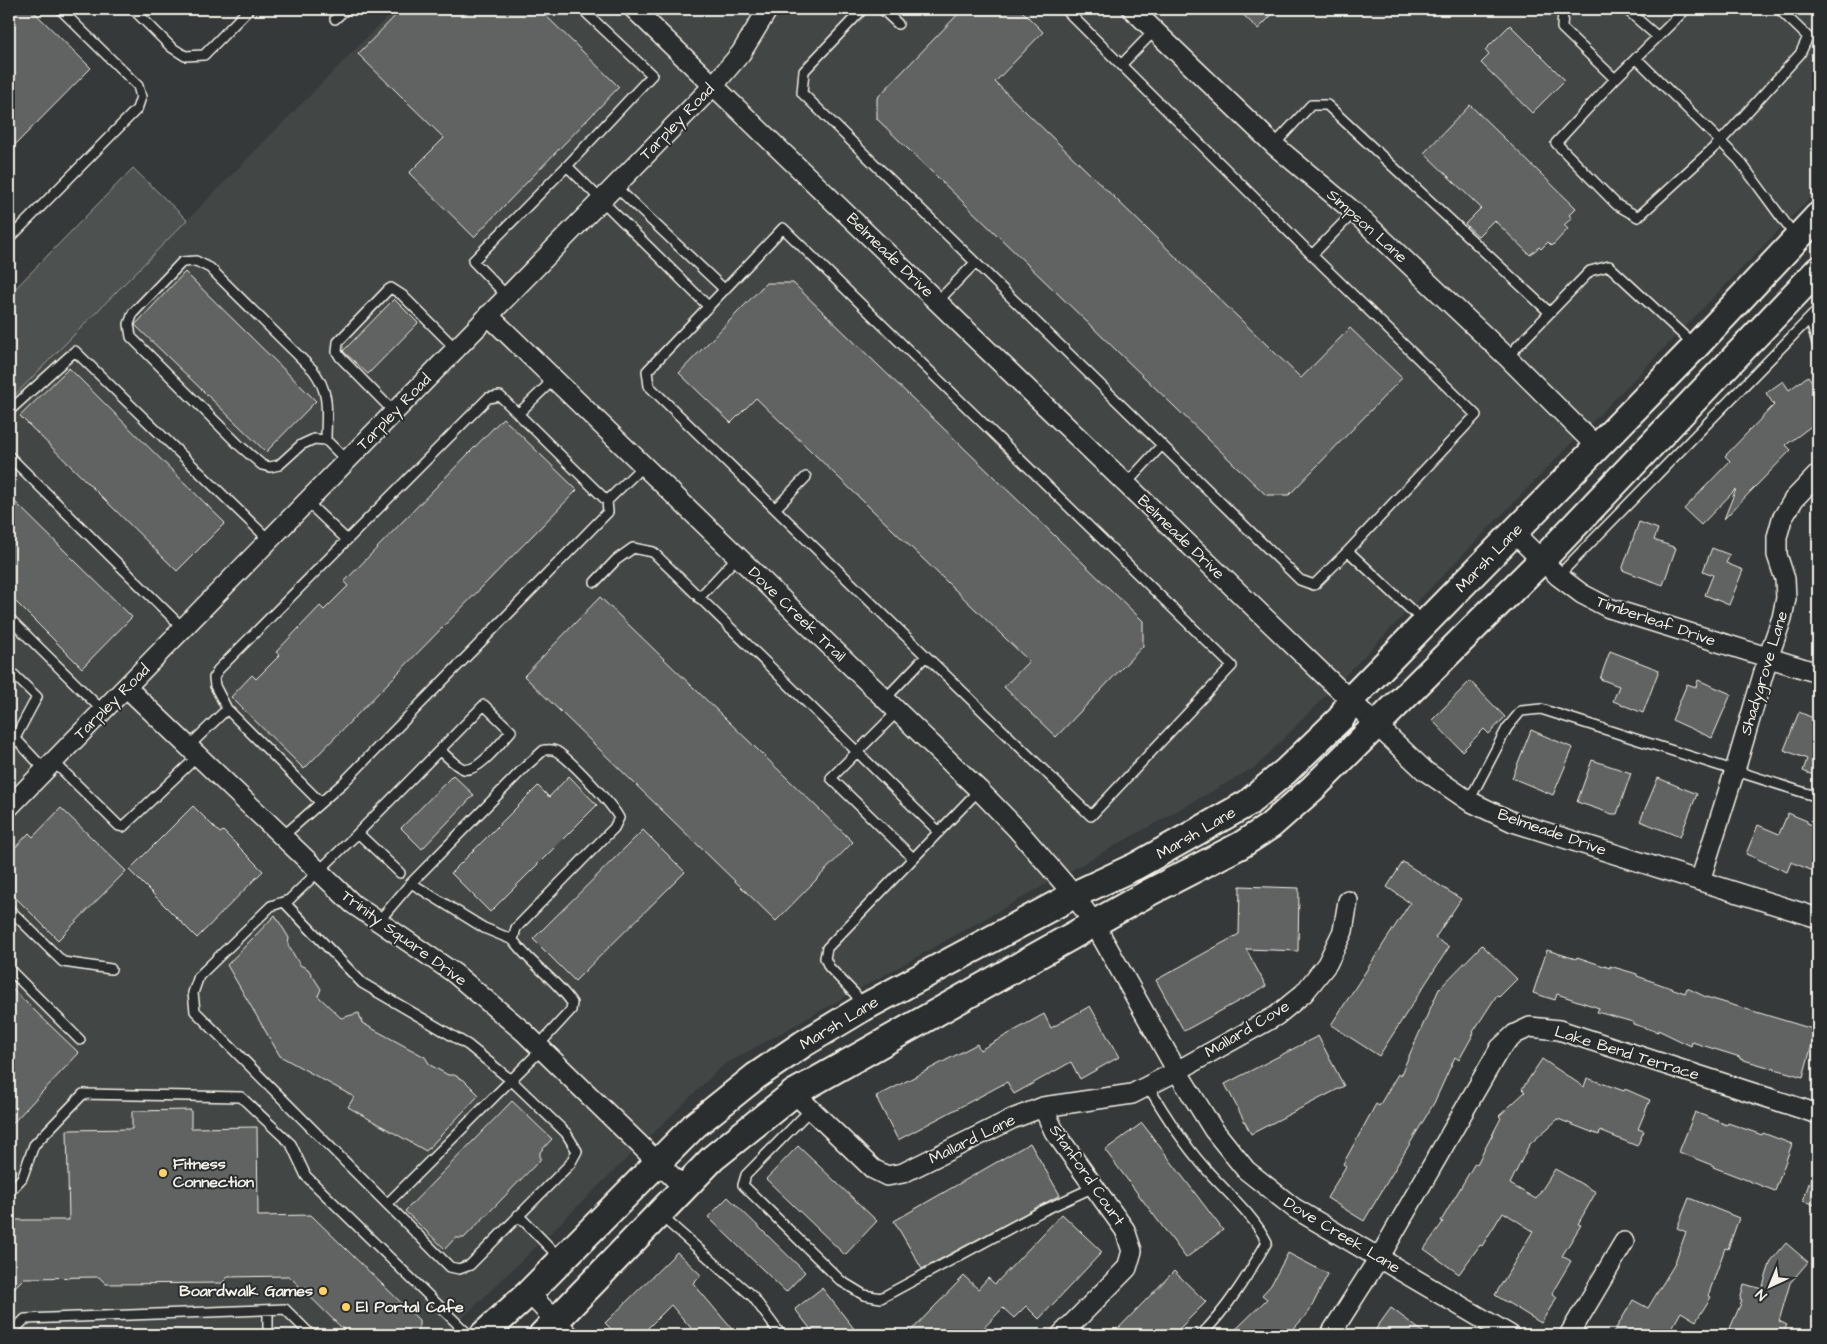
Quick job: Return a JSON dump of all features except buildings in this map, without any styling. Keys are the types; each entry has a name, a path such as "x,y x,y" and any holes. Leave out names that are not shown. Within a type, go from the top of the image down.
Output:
{"main road":[{"name":"Marsh Lane","path":"483,1335 529,1293 695,1125 756,1076 803,1044 863,1008 1074,896 1136,866 1248,803 1286,771 1342,717 1350,700 1696,346 1818,216"},
{"name":"Marsh Lane","path":"556,1330 658,1213 713,1158 802,1101 821,1076 1095,925 1150,892 1240,845 1270,826 1313,788 1376,724 1550,569 1818,270"}],"street":[{"name":"Belmeade Drive","path":"634,9 1350,700 1426,771 1469,801 1513,822 1818,918"},
{"name":"Tarpley Road","path":"9,807 455,348 713,86 741,53 768,9"},
{"name":"Simpson Lane","path":"1132,9 1274,145 1354,212 1507,357 1597,447"},
{"name":"Dove Creek Trail","path":"488,315 979,790 1016,828 1074,896 1095,925"},
{"name":"Shadygrove Lane","path":"1700,881 1782,618 1786,598 1785,579 1778,555 1777,537 1782,519 1794,499 1818,474"},
{"name":"Timberleaf Drive","path":"1514,533 1550,569 1582,594 1609,608 1818,673"},
{"name":"Trinity Square Drive","path":"126,687 353,904 454,974 540,1048 683,1187"},
{"name":"Mallard Cove","path":"1177,1071 1276,1016 1304,993 1327,964 1344,931 1348,901"},
{"name":"Dove Creek Lane","path":"1095,925 1177,1071 1213,1129 1246,1170 1294,1208 1510,1335"},
{"name":"Lake Bend Terrace","path":"1330,1335 1379,1258 1500,1048 1515,1034 1530,1027 1559,1030 1818,1114"},
{"name":"Mallard Lane","path":"802,1101 873,1169 887,1176 903,1174 1012,1118 1043,1107 1132,1094 1177,1071"},
{"name":"Stanford Court","path":"1043,1107 1054,1131 1125,1230 1132,1251 1127,1268 1061,1335"},
{"path":"1569,1335 1624,1242"},
{"path":"529,1293 556,1330"}],"lane":[{"path":"9,239 137,109 141,97 138,86 60,9"},
{"path":"133,9 171,47 185,56 204,55 249,9"},
{"path":"336,19 346,9"},
{"path":"506,296 473,261 567,166 652,75 582,9"},
{"path":"863,9 804,71 802,93 1300,580 1314,586 1476,415 1065,9"},
{"path":"882,9 898,24"},
{"path":"1563,9 1562,28 1615,79"},
{"path":"1626,9 1658,37"},
{"path":"1686,9 1615,79 1556,143 1617,205 1638,217 1720,142 1800,54 1808,37 1779,9"},
{"path":"1122,64 1155,30"},
{"path":"1636,58 1739,160 1796,238"},
{"path":"1274,145 1312,105 1327,104 1550,312"},
{"path":"567,166 600,201 709,307"},
{"path":"615,186 725,290"},
{"path":"1312,255 1354,212"},
{"path":"783,228 1232,666 1091,816 649,386 647,371 709,307 783,228"},
{"path":"326,440 325,392 321,381 313,370 210,268 196,261 182,262 134,313 129,324 131,337 239,445 262,465 270,467 279,465 301,445 314,439 326,440 346,460"},
{"path":"938,301 975,262"},
{"path":"1507,357 1590,271 1609,266 1696,346"},
{"path":"394,412 340,358 337,347 338,342 391,288 402,295 455,348"},
{"path":"1550,569 1818,309"},
{"path":"1810,318 1818,347"},
{"path":"9,410 75,351 269,540"},
{"path":"518,414 554,379"},
{"path":"320,802 227,709 215,686 214,678 218,670 488,398 500,396 608,501"},
{"path":"1126,484 1162,445"},
{"path":"9,456 184,629"},
{"path":"282,837 343,783 608,512 608,501 644,465"},
{"path":"775,509 806,477"},
{"path":"306,501 346,540"},
{"path":"595,582 616,560 633,548 652,552 939,832"},
{"path":"1348,551 1425,623"},
{"path":"700,598 738,556"},
{"path":"9,618 103,711"},
{"path":"913,858 831,778 858,752 891,705 910,673 926,656"},
{"path":"9,670 37,697 12,740 49,766 123,828 193,752 227,709"},
{"path":"284,902 362,983 468,1045 512,1081 566,1133 577,1151 570,1164 470,1265 459,1269 450,1267 195,1011 193,992 199,976 271,906 288,900 319,873 484,704 511,731 481,764 474,768 466,770 457,766 440,750"},
{"path":"1469,801 1507,728 1521,711 1541,710 1818,797"},
{"path":"378,922 411,883 525,767 544,750 556,751 615,809 620,818 614,828 516,928 513,940"},
{"path":"863,1008 855,994 829,967 825,958 827,948 979,790"},
{"path":"358,833 400,873"},
{"path":"387,1204 512,1081 571,1010 572,1003 564,991 523,954 513,940 484,928 411,883"},
{"path":"9,909 63,962 111,969"},
{"path":"9,970 80,1040"},
{"path":"1148,1086 1184,1144 1259,1226 1267,1242 1251,1271 1214,1322 1201,1335"},
{"path":"9,1192 22,1178 34,1145 83,1094 241,1096 291,1144 306,1176 469,1335"},
{"path":"802,1101 746,1175 743,1185 840,1280 871,1298 881,1298 1042,1211 1094,1186"},
{"path":"658,1213 753,1297 781,1335"},
{"path":"518,1215 561,1259"},
{"path":"9,1335 25,1319 285,1309 312,1335"},
{"path":"268,1310 268,1335"}],"shaded area":[{"path":"395,9 1818,9 1818,190 1257,766 722,1066 445,1335 9,1335 9,401"},
{"path":"133,168 187,220 9,401 9,295"}],"place":[{"name":"Fitness Connection","path":"163,1173"},
{"name":"Boardwalk Games","path":"323,1291"},
{"name":"El Portal Cafe","path":"346,1307"}]}
